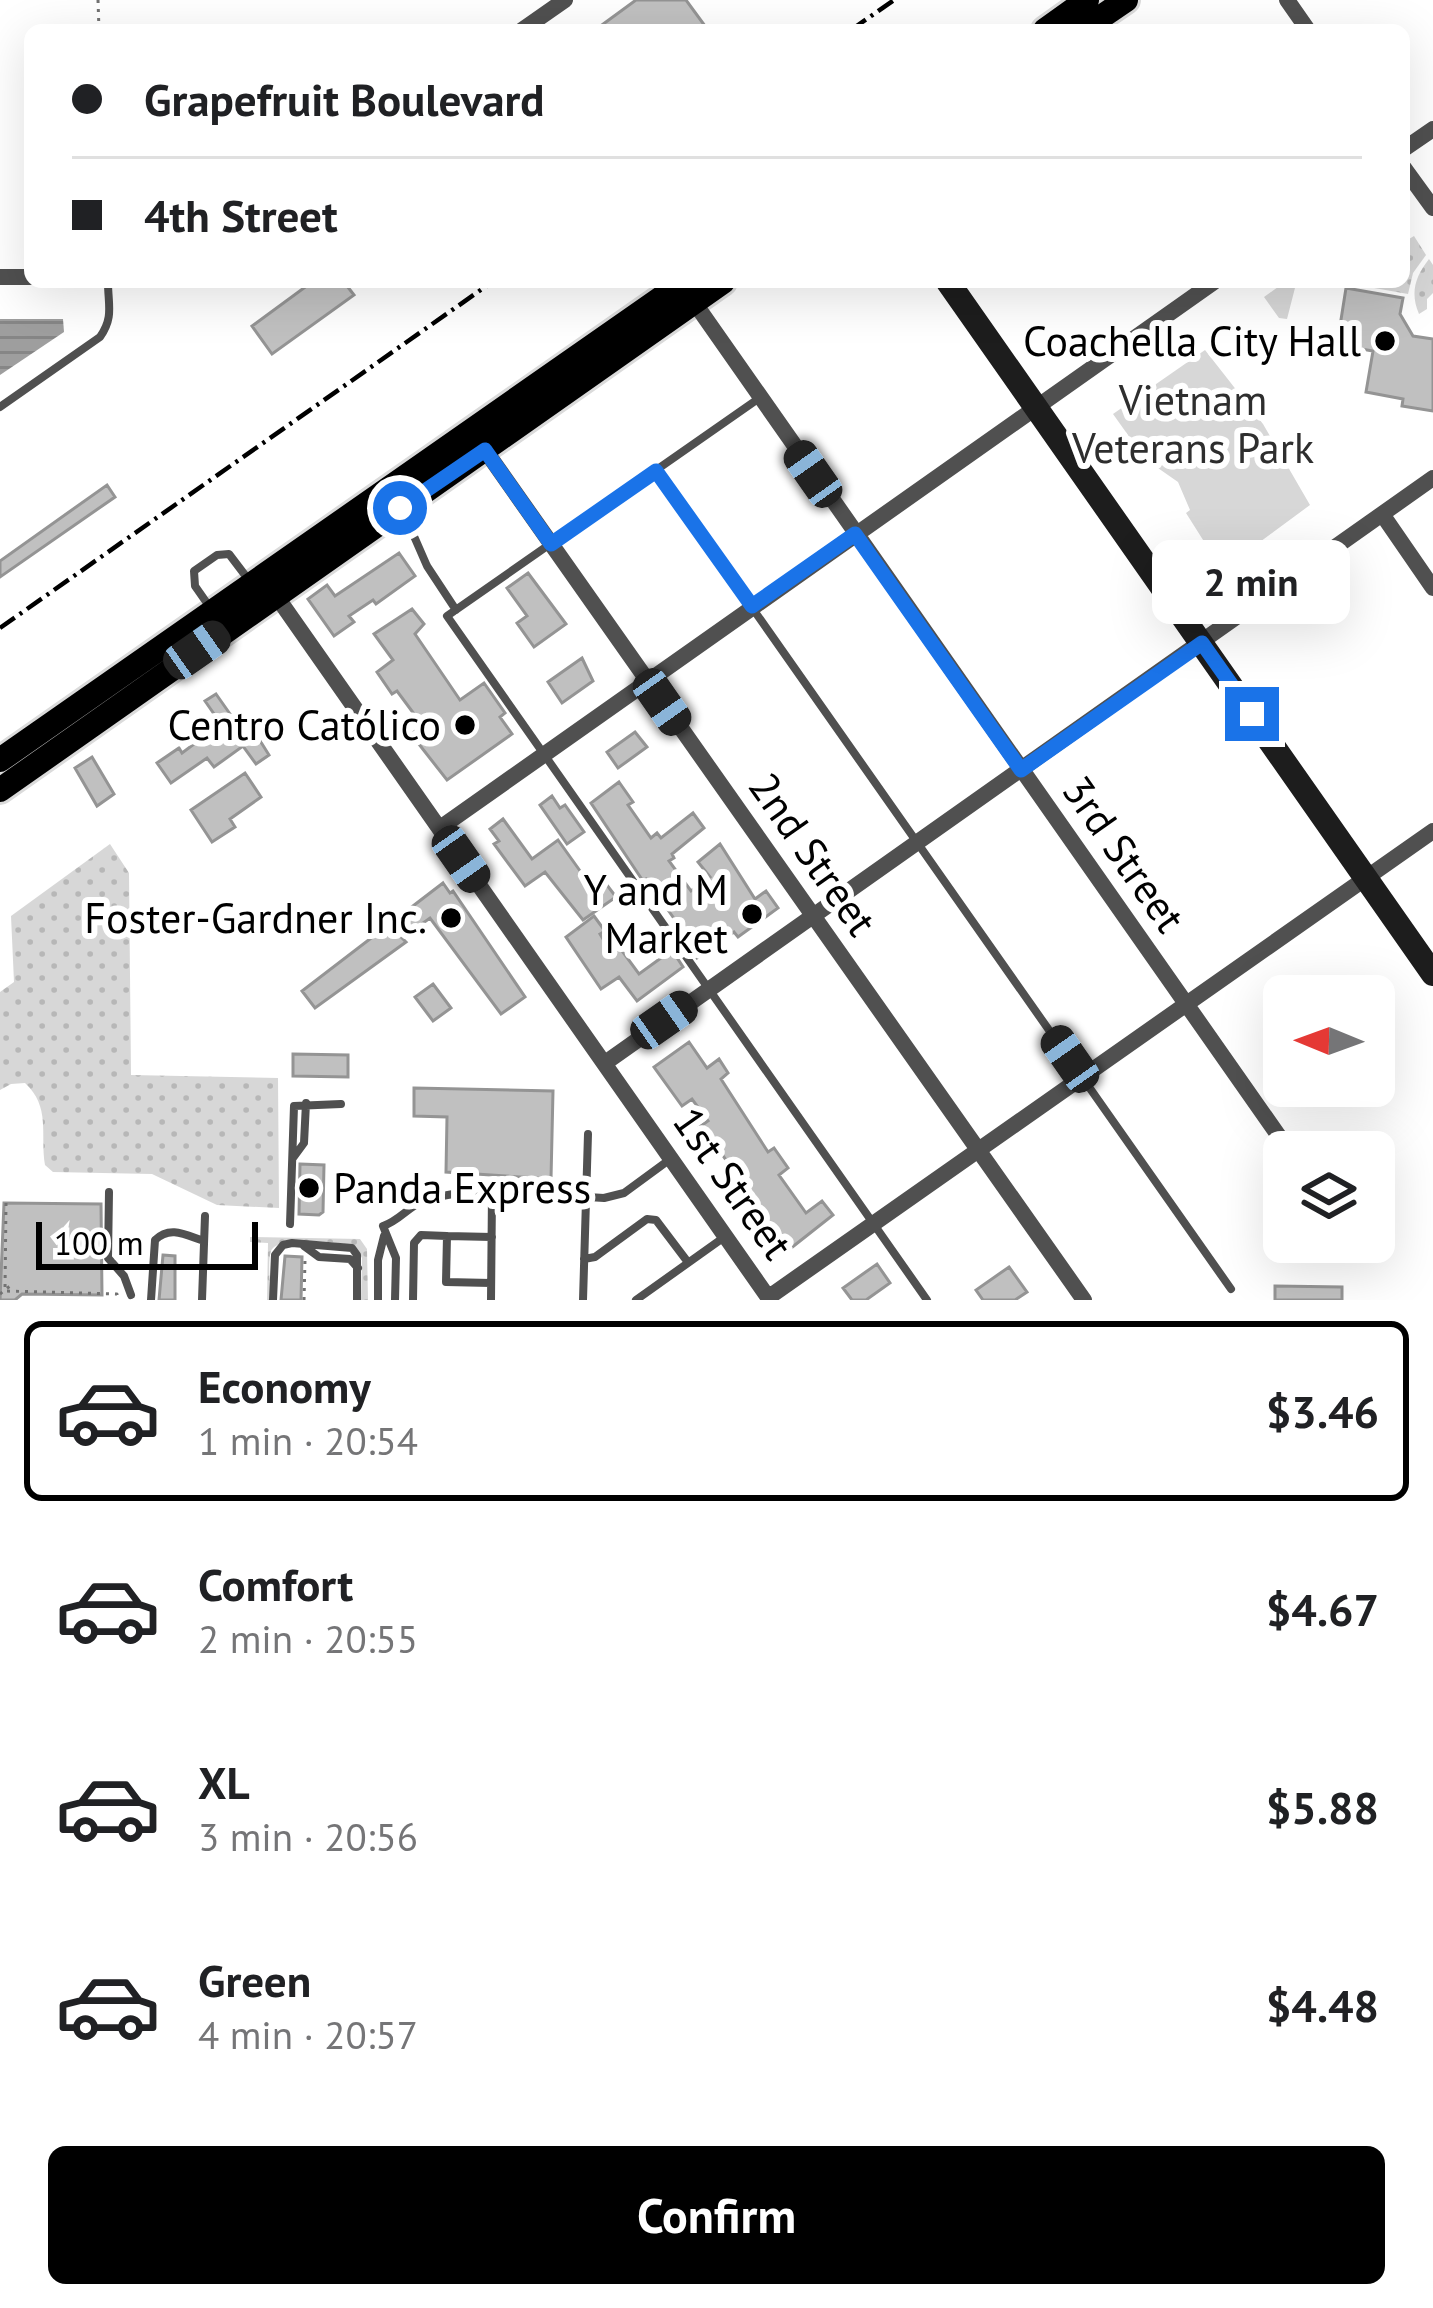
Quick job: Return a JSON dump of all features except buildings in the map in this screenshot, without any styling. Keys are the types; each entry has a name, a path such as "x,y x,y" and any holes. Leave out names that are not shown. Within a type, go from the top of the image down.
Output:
{"main road":[{"path":"1053,24 1087,0"},
{"path":"1091,24 1126,0"},
{"path":"0,760 213,612 400,508 485,450 689,292"},
{"path":"0,790 264,586 689,292"}],"street":[{"path":"531,24 565,0"},
{"path":"1410,176 1433,208"},
{"path":"952,288 1433,974"},
{"path":"440,828 1205,288"},
{"name":"3rd Street","path":"689,292 1275,1131"},
{"name":"2nd Street","path":"485,450 1084,1300"},
{"path":"604,1063 1433,478"},
{"path":"1382,514 1433,588"},
{"name":"1st Street","path":"264,586 770,1299"},
{"path":"770,1299 1433,831"}],"lane":[{"path":"0,407 100,337 109,324 109,288"},
{"path":"760,398 447,616 927,1300"},
{"path":"656,471 1231,1288"},
{"path":"400,508 456,610"},
{"path":"213,612 195,586 194,571 217,554 229,554 264,586"},
{"path":"290,1224 293,1108 306,1103 341,1104"},
{"path":"583,1300 589,1134"},
{"path":"395,1300 396,1258 383,1226 396,1222 417,1203 455,1193 586,1197 624,1193 672,1158"},
{"path":"109,1192 108,1258 124,1276 131,1295"},
{"path":"491,1300 492,1194"},
{"path":"202,1300 205,1216"},
{"path":"584,1259 595,1257 647,1219 656,1220 687,1261"},
{"path":"152,1300 155,1240 176,1231 204,1241"},
{"path":"378,1300 378,1259 385,1235"},
{"path":"412,1300 414,1244 422,1235 492,1237"},
{"path":"636,1300 727,1235"},
{"path":"447,1236 446,1282 491,1283"},
{"path":"274,1300 274,1255 283,1246 303,1244 352,1248 357,1255 357,1300"}],"path":[{"path":"1196,616 1209,599"},
{"path":"2,1292 6,1203"},
{"path":"303,1297 305,1257"},
{"path":"2,1292 10,1286"},
{"path":"2,1292 116,1294 117,1300"}],"green space":[{"path":"1414,236 1426,255 1410,286 1410,238"},
{"path":"1429,259 1433,293 1427,309 1419,314 1415,285"},
{"path":"1277,288 1295,288 1287,319 1279,318 1264,297"},
{"path":"1374,288 1409,288 1408,294"},
{"name":"Vietnam Veterans Park","path":"1205,350 1263,424 1310,505 1222,570 1186,513 1190,510 1178,482 1145,459 1113,414"},
{"path":"110,844 129,873 131,1075 278,1078 279,1208 217,1205 152,1174 53,1172 45,1165 41,1111 33,1092 25,1083 0,1090 0,992 14,982 11,916"},
{"path":"250,1237 360,1239 367,1249 368,1300 361,1300 362,1258 355,1246 310,1241 285,1243 271,1251 267,1300 268,1243 250,1242"}],"shaded area":[{"path":"0,319 63,319 64,332 0,375"}],"railway":[{"path":"860,24 894,0"},
{"path":"0,628 483,288"}],"place":[{"name":"Coachella City Hall","path":"1385,341"},
{"name":"Centro Católico","path":"465,725"},
{"name":"Y and M Market","path":"752,914"},
{"name":"Foster-Gardner Inc.","path":"451,918"},
{"name":"Panda Express","path":"309,1188"}],"route":[{"path":"400,508 485,450 551,544 656,471 752,606 855,534 1021,770 1202,643 1252,714"}]}
